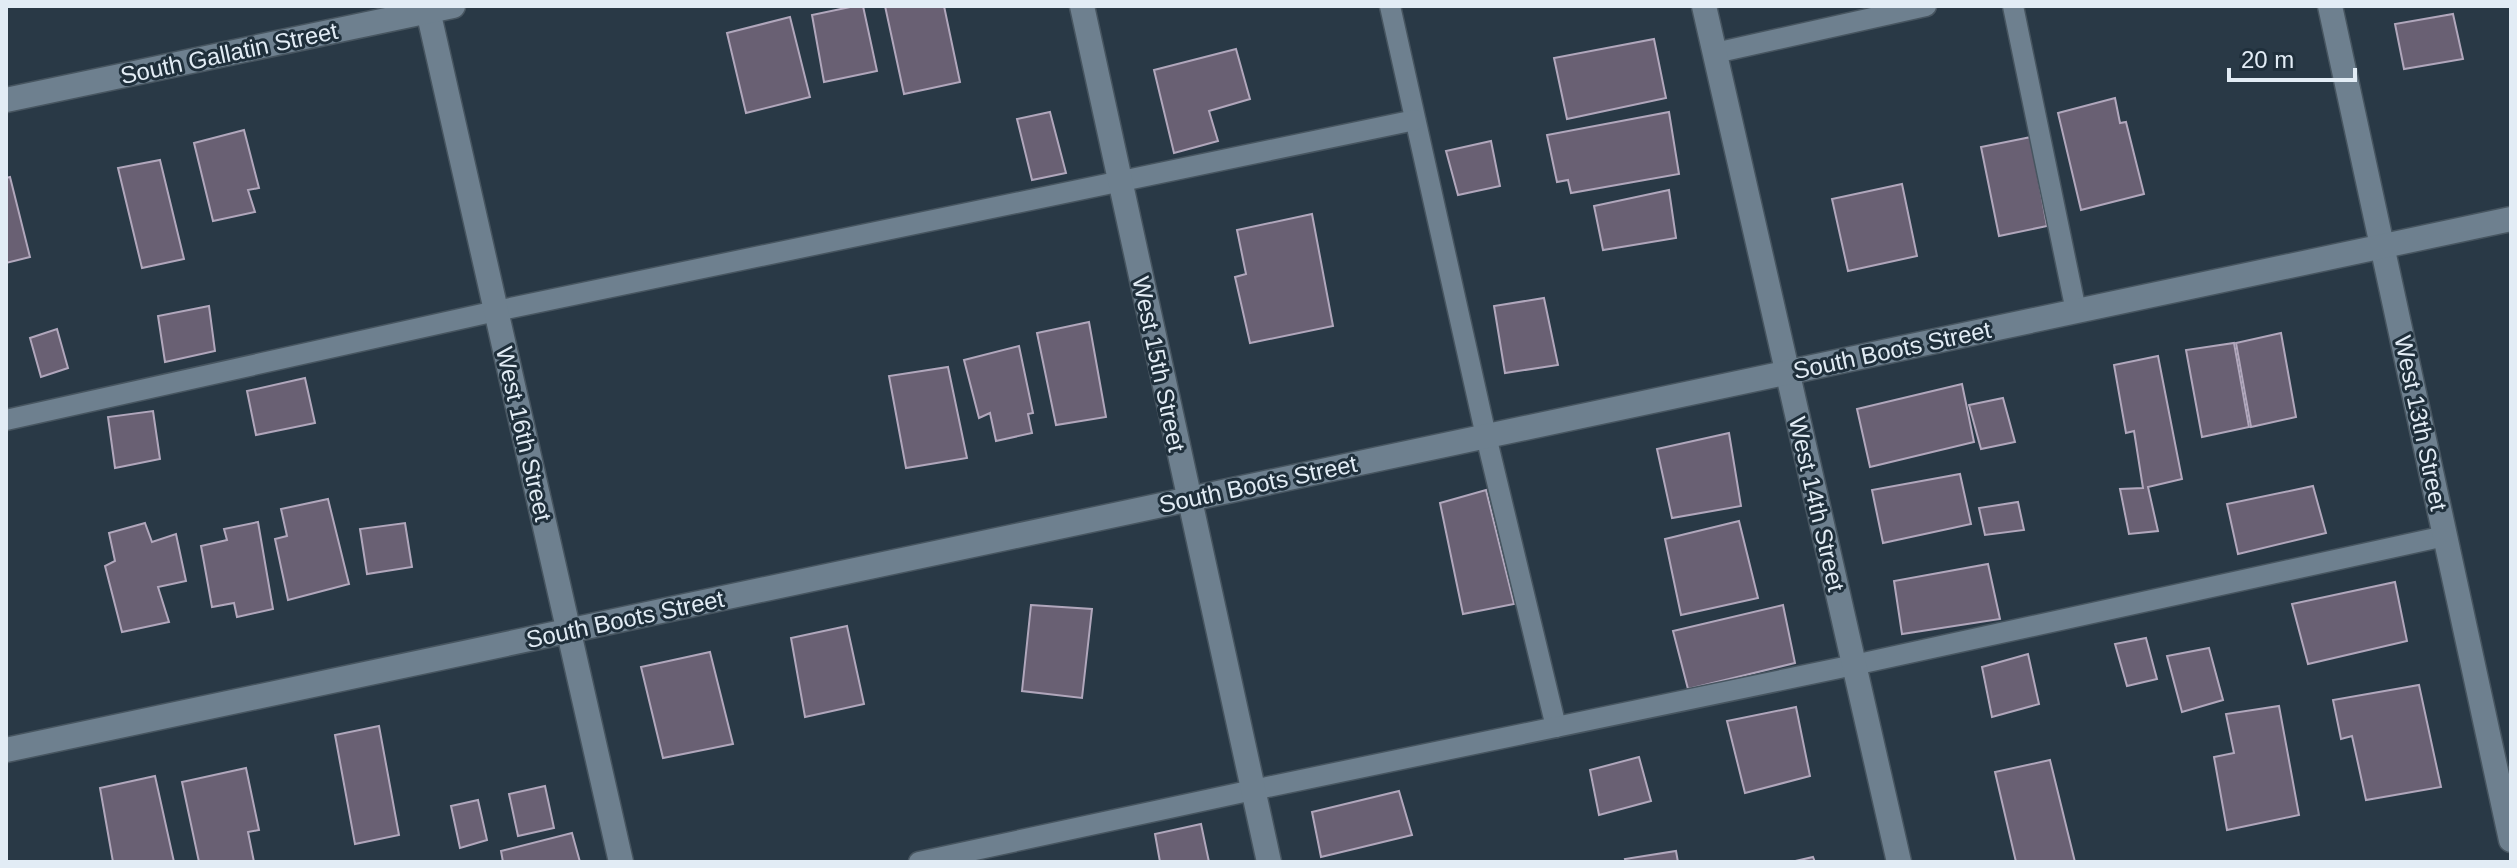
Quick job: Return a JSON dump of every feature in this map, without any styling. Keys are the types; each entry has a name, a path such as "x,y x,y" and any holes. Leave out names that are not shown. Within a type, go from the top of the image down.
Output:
{"street":[{"name":"South Gallatin Street","path":"6,100 427,9 453,6"},
{"name":"West 15th Street","path":"1082,6 1269,862"},
{"name":"West 14th Street","path":"1704,6 1899,862"},
{"name":"West 13th Street","path":"2330,6 2511,840"},
{"name":"West 16th Street","path":"427,9 621,862"},
{"name":"South Boots Street","path":"6,750 2511,219"}],"lane":[{"path":"1390,6 1486,436 1556,727"},
{"path":"1715,53 1926,6"},
{"path":"2013,6 2076,311"},
{"path":"6,420 496,311 1415,120"},
{"path":"919,862 1854,665 2445,536"}],"building":[{"path":"863,6 877,71 824,82 812,15"},
{"path":"885,6 944,6 960,82 904,94"},
{"path":"2453,14 2463,59 2404,69 2395,24"},
{"path":"790,17 810,97 746,113 727,33"},
{"path":"1654,39 1666,98 1567,119 1554,58"},
{"path":"1236,49 1250,99 1209,111 1218,141 1174,153 1154,70"},
{"path":"2115,98 2120,123 2126,122 2144,194 2081,210 2058,113"},
{"path":"1050,112 1066,173 1032,180 1017,119"},
{"path":"1669,112 1679,174 1571,193 1568,180 1557,182 1547,135"},
{"path":"244,130 259,188 248,190 255,212 213,221 194,143"},
{"path":"2031,137 2047,226 1999,236 1981,147"},
{"path":"1491,141 1500,186 1458,195 1446,151"},
{"path":"160,160 184,259 142,268 118,168"},
{"path":"10,177 30,257 6,263 6,178"},
{"path":"1902,184 1917,256 1848,271 1832,199"},
{"path":"1669,190 1676,238 1603,250 1594,206"},
{"path":"1312,214 1333,326 1250,343 1235,277 1246,274 1237,230"},
{"path":"1544,298 1558,365 1505,373 1494,306"},
{"path":"209,306 215,351 165,362 158,316"},
{"path":"1089,322 1106,417 1056,425 1037,333"},
{"path":"57,329 68,368 41,377 30,338"},
{"path":"2281,333 2296,417 2251,427 2236,343"},
{"path":"2234,343 2249,427 2202,437 2186,350"},
{"path":"1019,346 1033,413 1028,414 1032,433 996,441 990,413 979,418 964,360"},
{"path":"2158,356 2182,479 2148,487 2158,531 2129,534 2120,489 2143,488 2134,431 2126,433 2114,365"},
{"path":"948,367 967,458 906,468 889,376"},
{"path":"305,378 315,423 256,435 247,391"},
{"path":"1962,384 1974,442 1870,467 1857,409"},
{"path":"2003,398 2015,442 1981,449 1969,405"},
{"path":"153,411 160,459 115,468 108,417"},
{"path":"1729,433 1741,506 1672,518 1657,449"},
{"path":"1960,474 1971,524 1883,543 1872,490"},
{"path":"2313,486 2326,533 2238,554 2227,504"},
{"path":"1486,490 1514,604 1463,614 1440,503"},
{"path":"328,499 349,584 288,600 275,539 287,536 281,509"},
{"path":"2018,502 2024,530 1985,535 1979,508"},
{"path":"1739,521 1758,598 1681,615 1665,539"},
{"path":"258,522 273,609 237,617 234,603 212,607 201,546 227,540 224,529"},
{"path":"145,523 152,542 176,534 186,581 158,587 169,622 122,632 105,566 115,561 109,533"},
{"path":"405,523 412,567 367,574 360,529"},
{"path":"1988,564 2000,619 1902,634 1894,581"},
{"path":"2395,582 2407,641 2308,664 2292,604"},
{"path":"1031,605 1092,609 1082,698 1022,691"},
{"path":"1783,605 1795,663 1688,689 1673,631"},
{"path":"847,626 864,704 805,717 791,638"},
{"path":"2146,638 2157,679 2127,686 2115,644"},
{"path":"2209,648 2223,700 2182,712 2167,656"},
{"path":"710,652 733,744 663,758 641,667"},
{"path":"2028,654 2039,704 1992,717 1982,667"},
{"path":"2419,685 2441,787 2366,800 2352,736 2341,739 2333,700"},
{"path":"2279,706 2299,815 2227,830 2214,757 2234,753 2226,714"},
{"path":"1796,707 1810,776 1745,793 1727,721"},
{"path":"379,726 399,835 355,844 335,735"},
{"path":"1639,757 1651,801 1599,815 1590,770"},
{"path":"2050,760 2075,862 2016,862 1995,772"},
{"path":"246,768 259,830 248,832 254,862 199,862 182,782"},
{"path":"155,776 174,862 113,862 100,788"},
{"path":"545,786 554,828 518,836 509,794"},
{"path":"1399,791 1412,835 1321,857 1312,812"},
{"path":"478,800 487,840 460,848 451,806"},
{"path":"1201,824 1209,862 1160,862 1155,834"},
{"path":"572,833 580,862 503,862 501,851"},
{"path":"1676,851 1678,862 1626,862 1625,859"},
{"path":"1813,857 1815,862 1791,862"}]}
